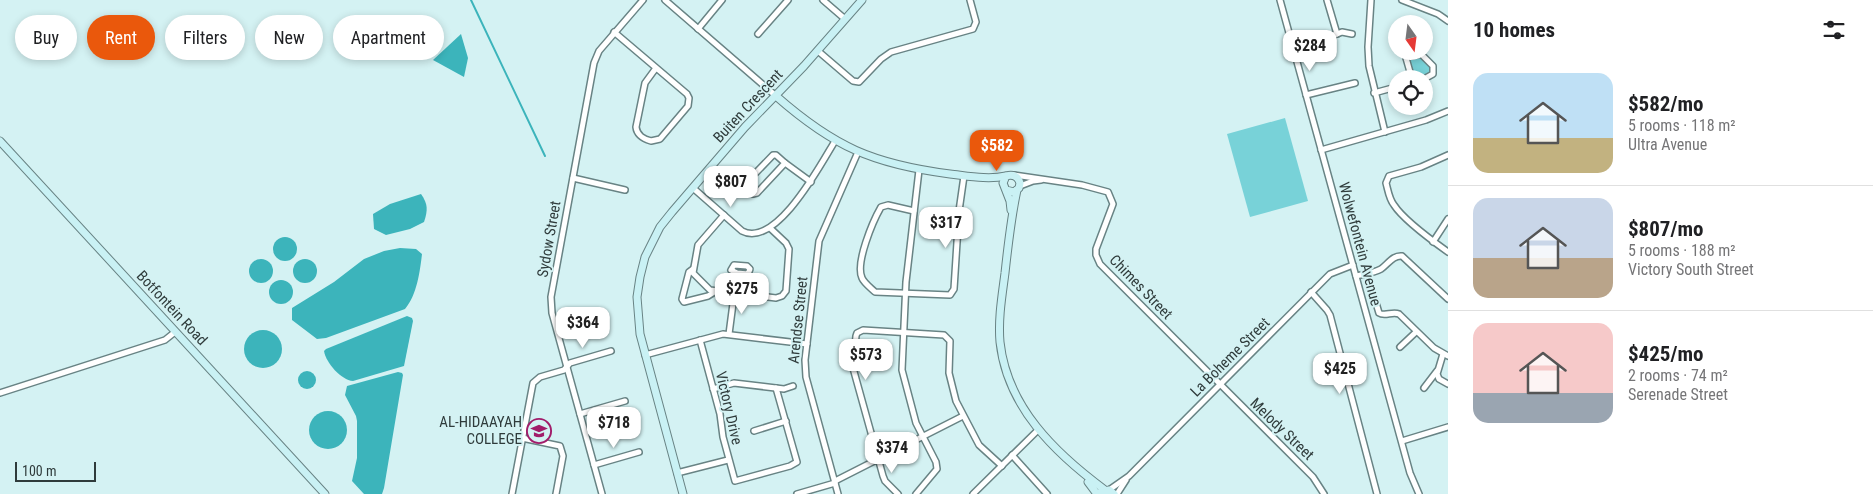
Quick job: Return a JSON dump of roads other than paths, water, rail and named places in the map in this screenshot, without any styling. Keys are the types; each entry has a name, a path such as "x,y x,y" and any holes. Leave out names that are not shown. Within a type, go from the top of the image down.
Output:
{"street":[{"name":"Sydow Street","path":"602,494 566,366 552,313 551,302 594,63 599,51 643,0"},
{"path":"665,0 802,119 835,141 888,163 920,170 989,180 1010,192 1018,188"},
{"path":"698,29 722,0"},
{"path":"758,34 788,0"},
{"path":"823,0 846,19"},
{"name":"Buiten Crescent","path":"683,494 640,334 637,309 640,277 646,257 660,227 692,188 745,127 818,51 862,0"},
{"path":"818,51 853,81 859,82 884,56 891,52 973,29 976,22 970,0"},
{"name":"Wolwefontein Avenue","path":"1280,0 1410,473 1419,494"},
{"path":"1328,0 1337,34"},
{"path":"1371,0 1368,47 1369,66 1374,93 1385,132"},
{"path":"1402,0 1438,14 1448,21"},
{"path":"614,32 656,68 686,94 690,102 660,139 652,141 638,134 636,127 645,83 656,68"},
{"path":"1292,46 1342,32 1352,34"},
{"path":"1306,96 1355,83"},
{"path":"1374,93 1388,89"},
{"path":"1321,150 1426,120 1448,111"},
{"name":"Botfontein Road","path":"0,141 325,494"},
{"path":"692,188 746,233 753,234 770,228 811,182 835,141"},
{"name":"Arendse Street","path":"838,494 804,364 819,241 858,152"},
{"path":"784,163 756,194 746,187 746,183 773,155 776,155 811,182"},
{"path":"1448,155 1389,176 1386,180 1394,206 1433,242 1448,252"},
{"path":"916,494 938,469 916,423 902,370 905,293 920,170"},
{"path":"914,211 888,205 881,208 866,242 861,276 873,290 948,295 954,291 959,211 964,176"},
{"path":"980,178 1010,176 1019,179 1000,311 1000,342 1010,384 1022,407 1038,430 1084,475 1107,493"},
{"path":"1010,176 1003,183 1011,206 1012,218"},
{"name":"Chimes Street","path":"1010,176 1101,189 1111,195 1112,208 1096,252 1100,264 1220,385"},
{"path":"573,178 625,190"},
{"name":"Chimes Street","path":"1018,188 1033,181 1046,180"},
{"path":"724,216 697,247 693,269 694,274 707,288 716,291 776,298 785,293 789,249 786,243 770,228"},
{"path":"1433,242 1448,219"},
{"path":"1356,276 1379,270 1393,258 1402,256 1448,299"},
{"name":"La Boheme Street","path":"1107,493 1129,476 1330,274 1353,265"},
{"path":"693,269 689,272 682,299 684,302 708,296 716,291"},
{"path":"729,334 737,273"},
{"path":"1367,273 1379,313 1383,315 1397,313 1416,332 1445,355 1437,371 1424,388"},
{"path":"1311,292 1328,310 1330,316 1377,494"},
{"path":"898,494 885,481 853,368 856,336 862,330 944,335 949,338 950,382 956,401 979,446 1002,466"},
{"path":"0,393 165,340 175,332"},
{"path":"1400,347 1416,332"},
{"path":"645,355 723,334 807,344"},
{"name":"Victory Drive","path":"678,473 728,460 720,414 700,340"},
{"path":"512,494 533,383 540,377 564,370 570,363 611,351"},
{"path":"1437,371 1439,379 1448,384"},
{"path":"713,389 734,383 784,389 793,386"},
{"name":"Melody Street","path":"1220,385 1314,477 1324,494"},
{"path":"728,460 734,481 797,462 776,388"},
{"path":"580,414 625,401"},
{"path":"797,494 835,482 963,416"},
{"path":"754,431 786,422"},
{"path":"1402,441 1448,429"},
{"path":"973,494 1038,430"},
{"path":"522,438 560,446 563,456 556,494"},
{"path":"594,465 639,452"},
{"path":"1012,455 1048,494"},
{"name":"La Boheme Street","path":"1107,493 1129,476"}],"waterway":[{"path":"471,0 545,156"}],"place":[{"name":"AL-HIDAAYAH COLLEGE","path":"539,431"}]}
